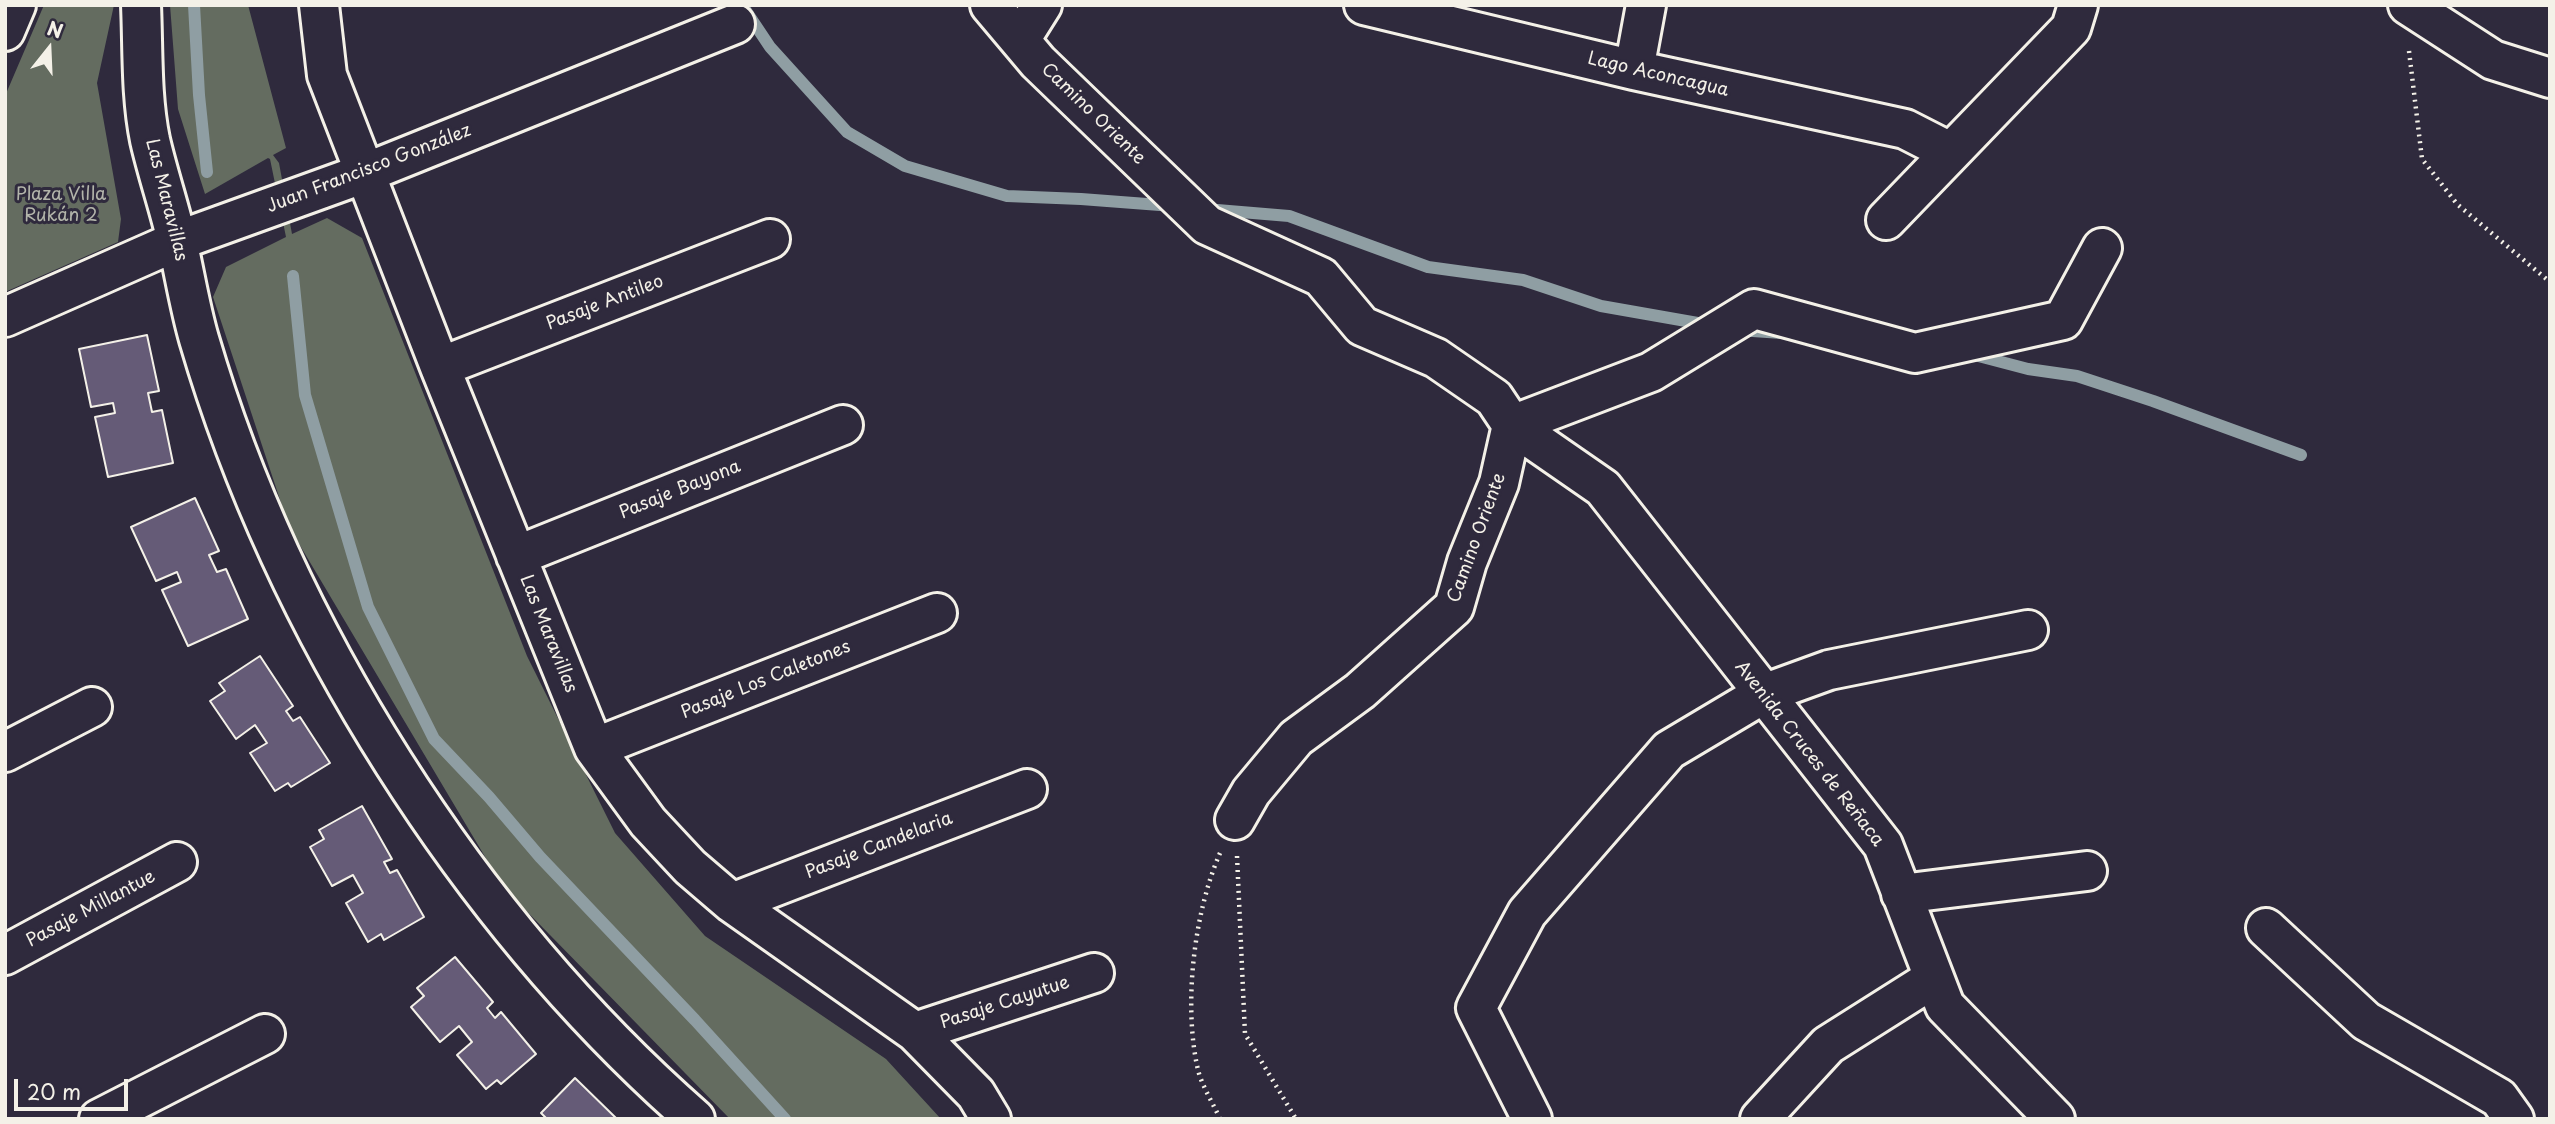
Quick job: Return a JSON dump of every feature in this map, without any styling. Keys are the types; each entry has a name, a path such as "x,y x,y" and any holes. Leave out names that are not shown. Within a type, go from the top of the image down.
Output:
{"street":[{"path":"5,31 16,5"},
{"name":"Las Maravillas","path":"141,5 149,137 177,241 198,337 230,432 268,526 305,606 359,706 408,785 454,851 519,936 579,1007 644,1074 695,1119"},
{"name":"Las Maravillas","path":"319,5 327,75 440,367 594,748 648,822 690,867 732,903 915,1032 976,1094 991,1119"},
{"name":"Camino Oriente","path":"990,5 1038,61 1207,225 1321,277 1362,326 1436,358 1494,398 1511,425 1499,483 1466,562 1454,607 1360,691 1296,738 1251,792 1235,820"},
{"path":"1020,40 1042,5"},
{"name":"Lago Aconcagua","path":"1364,5 1634,70 1905,129 1950,152"},
{"path":"1634,70 1646,5"},
{"path":"1886,220 2071,28 2078,5"},
{"path":"2407,5 2493,60 2550,78"},
{"name":"Juan Francisco González","path":"5,317 177,241 365,173 735,24"},
{"name":"Pasaje Antileo","path":"440,367 770,239"},
{"path":"1511,425 1651,372 1754,309 1915,353 2063,320 2102,248"},
{"name":"Pasaje Bayona","path":"516,556 843,425"},
{"name":"Avenida Cruces de Reñaca","path":"1511,425 1602,488 1883,845 1945,1006 2055,1119"},
{"name":"Pasaje Los Caletones","path":"594,748 937,613"},
{"path":"1532,1119 1476,1008 1527,913 1669,750 1763,694 1829,670 2028,630"},
{"path":"5,752 92,707"},
{"name":"Pasaje Candelaria","path":"732,903 1027,789"},
{"name":"Pasaje Millantue","path":"5,955 177,862"},
{"path":"1901,894 2088,872"},
{"path":"2266,928 2367,1021 2499,1098 2514,1119"},
{"name":"Pasaje Cayutue","path":"915,1032 1094,973"},
{"path":"1760,1119 1828,1045 1934,978"},
{"path":"99,1119 265,1034"}],"path":[{"path":"2408,44 2423,159 2457,204 2550,282"},
{"path":"1220,1119 1198,1071 1192,1017 1194,960 1206,894 1218,857 1235,820"},
{"path":"1235,820 1245,1034 1296,1119"}],"green space":[{"name":"Plaza Villa Rukán 2","path":"44,5 114,5 97,83 121,219 118,242 5,292 5,96"},
{"path":"170,5 248,5 286,148 273,155 279,163 292,234 327,218 362,238 527,656 615,833 705,936 886,1059 941,1119 730,1119 503,887 289,527 213,297 226,267 286,237 270,159 205,194 178,109"}],"building":[{"path":"147,335 159,391 148,393 152,412 162,410 173,463 108,477 95,417 115,413 113,403 91,407 79,349"},
{"path":"195,498 219,551 209,555 217,572 226,569 248,619 188,646 162,590 181,582 177,572 156,581 131,527"},
{"path":"260,656 293,706 286,711 293,721 300,717 330,763 291,787 288,783 275,791 250,753 267,743 255,725 236,739 210,701 225,691 219,683"},
{"path":"362,806 392,859 384,862 390,873 397,870 424,917 384,940 381,934 368,942 346,903 363,893 353,875 332,886 310,847 324,839 319,830"},
{"path":"455,957 493,1002 487,1008 495,1018 501,1012 536,1054 501,1084 497,1080 486,1089 457,1055 472,1042 459,1026 440,1042 411,1007 424,996 417,988"},
{"path":"575,1078 617,1119 547,1119 541,1113"}],"waterway":[{"path":"194,5 207,172"},
{"path":"742,5 770,47 847,132 905,166 1007,196 1173,206"},
{"path":"1205,209 1289,216 1428,267 1523,280 1601,306 1709,325"},
{"path":"293,276 305,395 368,607 434,739 489,797 540,857 785,1119"},
{"path":"1738,330 1782,333"},
{"path":"1967,353 2028,369 2077,376 2301,455"}]}
